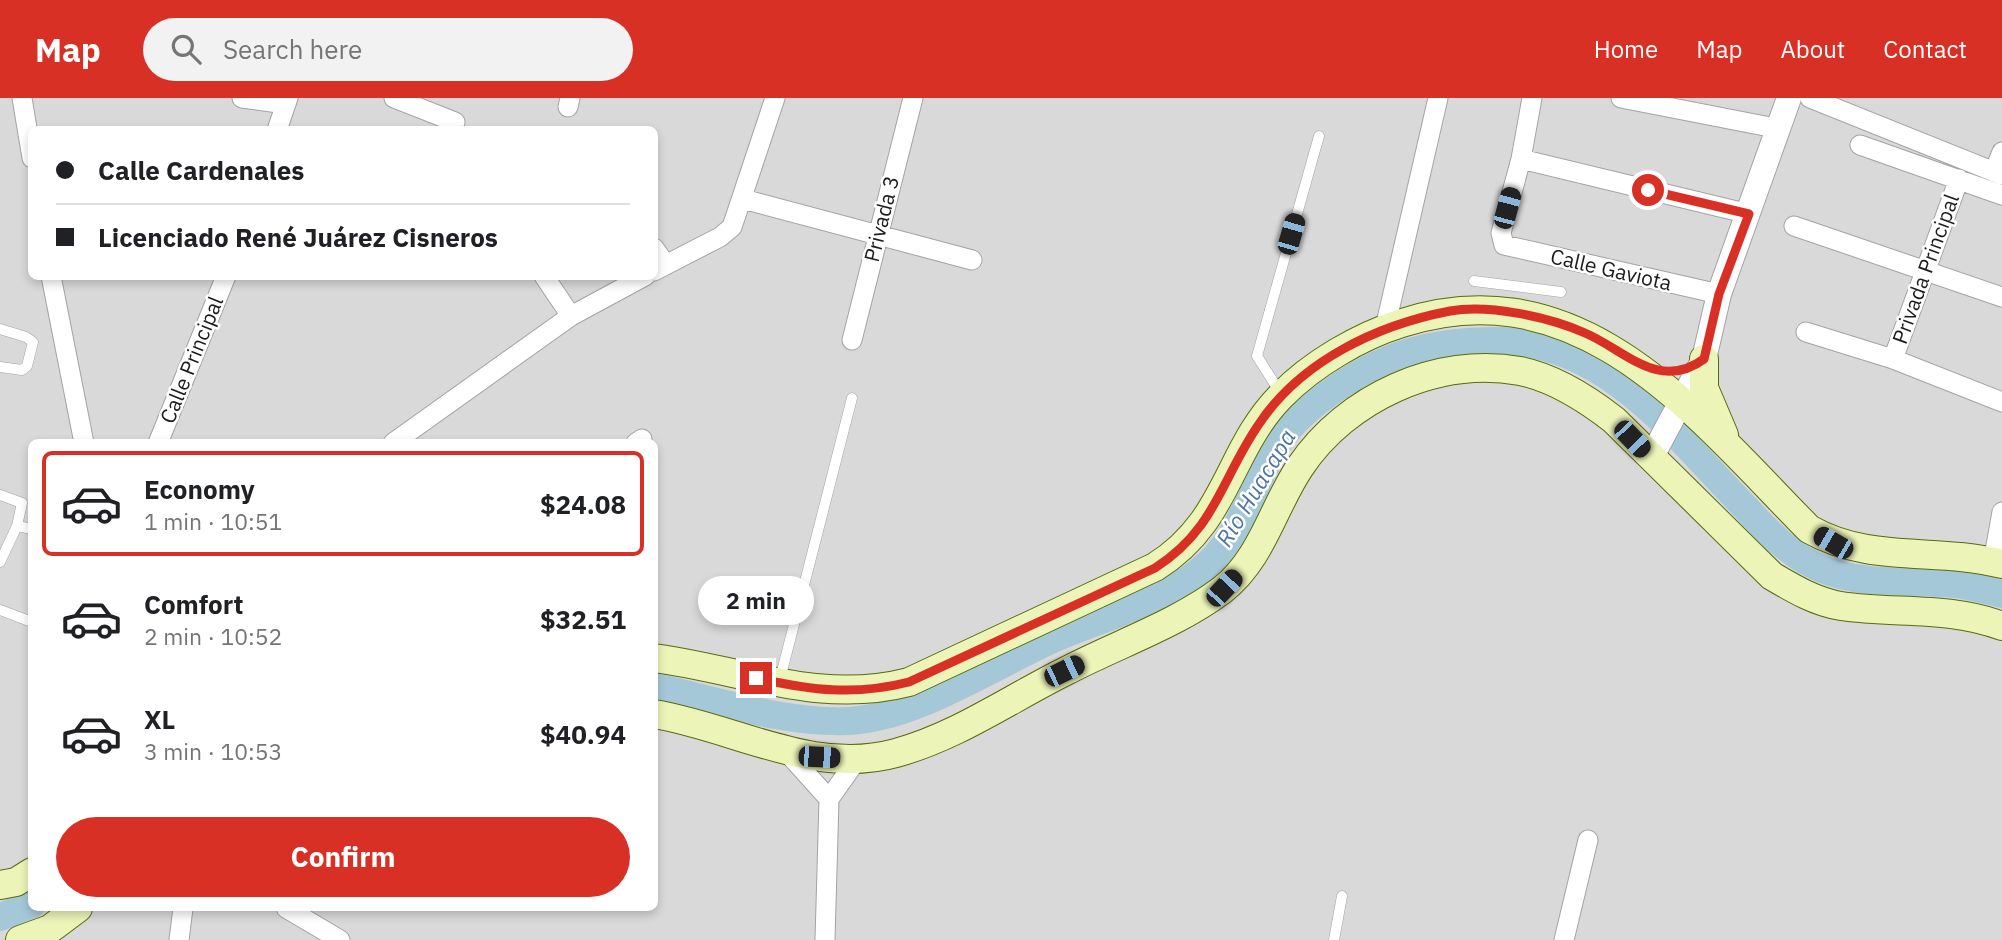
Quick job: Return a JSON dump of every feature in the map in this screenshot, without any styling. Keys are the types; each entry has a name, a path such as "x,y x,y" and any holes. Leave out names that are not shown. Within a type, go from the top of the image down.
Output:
{"main road":[{"path":"658,659 840,692 877,691 909,682 1155,568 1179,552 1200,530 1258,425 1282,395 1350,344 1385,328 1511,299 1584,332 1640,365 1678,406 1731,451 1809,529 1833,543 1879,552 1997,563"},
{"path":"1640,365 1677,372 1689,369 1704,359"},
{"path":"1704,359 1704,388 1731,451"},
{"path":"658,715 819,757 858,758 895,754 954,732 1215,594 1246,565 1299,468 1325,435 1350,414 1387,391 1431,374 1477,369 1521,371 1557,384 1591,403 1652,454 1772,576 1803,595 1840,606 1956,614 2002,626"},
{"path":"0,885 16,882 28,874"},
{"path":"20,940 50,929 74,911"}],"street":[{"path":"22,98 28,134"},
{"path":"242,98 287,101 278,126"},
{"path":"394,98 455,122"},
{"path":"660,268 720,237 733,226 775,98"},
{"name":"Privada 3","path":"852,340 876,236 913,98"},
{"path":"1385,328 1438,98"},
{"path":"1532,98 1521,159 1749,214"},
{"path":"1621,98 1780,129"},
{"path":"1652,454 1704,359 1719,294 1790,98"},
{"path":"1810,98 1998,174 2002,152"},
{"path":"1860,145 2002,195"},
{"name":"Calle Gaviota","path":"1521,159 1500,233 1504,245 1719,294"},
{"name":"Privada Principal","path":"1893,359 1959,179"},
{"path":"743,199 972,260"},
{"path":"1794,226 1925,268 2002,297"},
{"path":"52,280 83,439"},
{"name":"Calle Principal","path":"160,439 224,280"},
{"path":"547,280 571,316"},
{"path":"399,439 571,316 638,280"},
{"path":"1806,332 1893,359 2002,402"},
{"path":"1997,563 2002,512"},
{"path":"784,749 829,799"},
{"path":"825,940 829,799 858,758"},
{"path":"1564,940 1588,840"},
{"path":"178,940 183,911"},
{"path":"291,911 340,940"}],"lane":[{"path":"1282,395 1257,356 1318,136"},
{"path":"1474,281 1511,299 1561,292"},
{"path":"0,329 33,342 27,366 22,370 0,367"},
{"path":"779,683 852,398"},
{"path":"0,495 22,503 17,526 0,562"},
{"path":"17,526 28,527"},
{"path":"0,610 28,620"},
{"path":"1334,940 1342,895"}],"shaded area":[{"path":"0,98 2002,98 2002,940 0,940"}],"waterway":[{"name":"Río Huacapa","path":"658,688 775,715 824,721 875,717 928,701 1053,639 1135,607 1194,576 1209,563 1230,537 1276,447 1292,425 1311,407 1346,382 1388,360 1430,347 1477,341 1540,346 1575,358 1607,376 1665,423 1770,533 1810,564 1854,578 1956,584 2002,594"},
{"name":"Río Huacapa","path":"0,917 28,906"}],"route":[{"path":"756,678 840,692 877,691 909,682 1155,568 1179,552 1200,530 1258,425 1282,395 1350,344 1385,328 1454,310 1509,312 1584,332 1640,365 1677,372 1689,369 1704,359 1719,294 1749,214 1648,190"}]}
